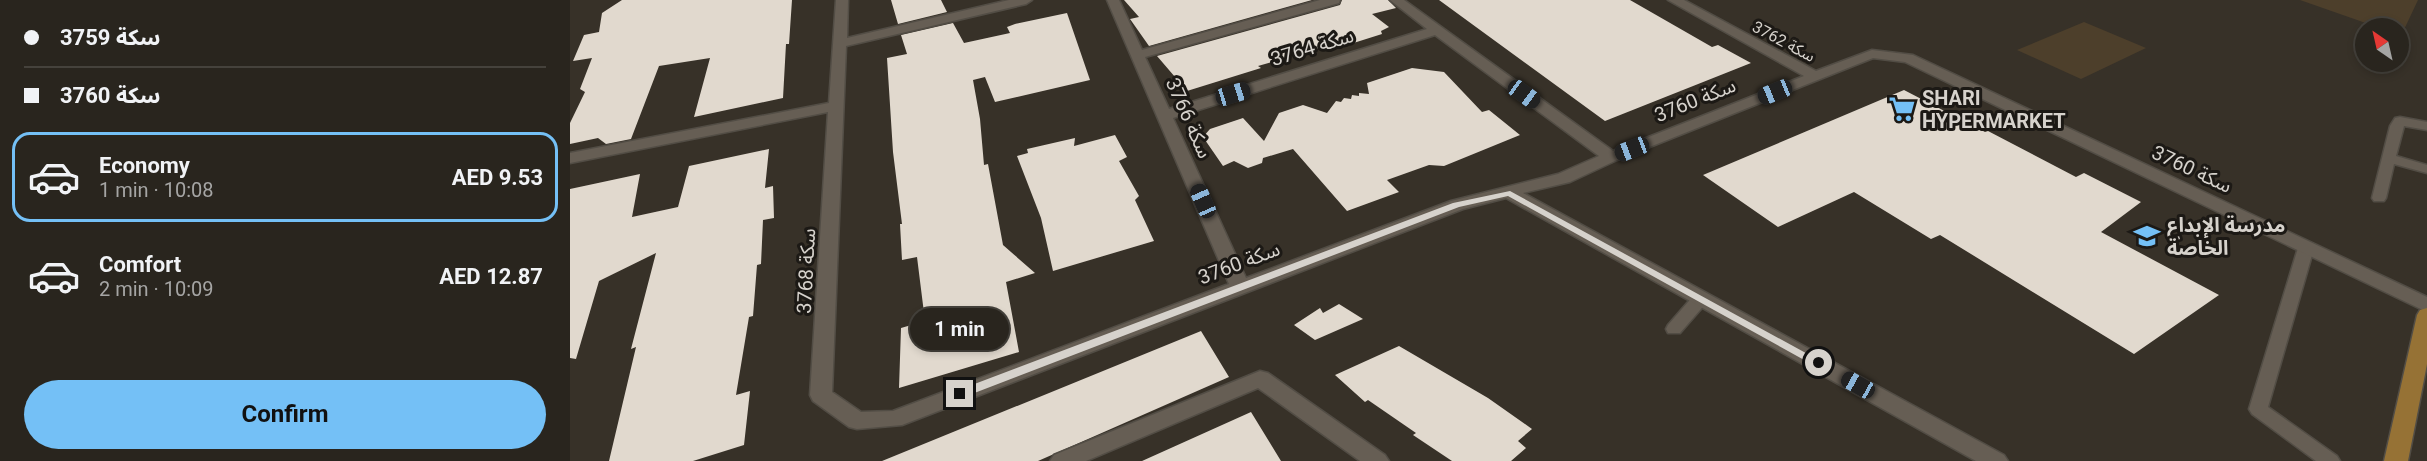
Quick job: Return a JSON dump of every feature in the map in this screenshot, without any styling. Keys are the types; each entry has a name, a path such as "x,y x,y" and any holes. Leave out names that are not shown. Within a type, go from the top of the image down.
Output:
{"main road":[{"path":"2396,461 2427,315"}],"street":[{"name":"سكة 3768","path":"842,0 821,395 857,421"},
{"path":"841,43 1026,0"},
{"name":"سكة 3766","path":"1113,0 1240,287"},
{"path":"1138,55 1335,0"},
{"path":"1395,0 1611,157"},
{"name":"سكة 3762","path":"1674,0 1815,76"},
{"name":"سكة 3764","path":"1165,115 1437,30"},
{"name":"سكة 3760","path":"857,421 894,419 1456,205 1564,178 1611,157 1872,54 1908,58 2427,305"},
{"path":"570,158 837,106"},
{"path":"1510,193 1996,461"},
{"path":"1062,461 1260,379 1377,461"}],"lane":[{"path":"2379,198 2397,126 2400,122 2427,126"},
{"path":"2390,159 2427,169"},
{"path":"2306,248 2258,409 2330,461"},
{"path":"1674,329 1701,298"}],"shaded area":[{"path":"2300,0 2418,0 2409,19 2355,19"},
{"path":"2084,22 2146,48 2081,79 2017,50"}],"building":[{"path":"622,0 792,0 789,44 786,44 783,98 694,117 710,58 659,66 631,139 606,144 598,138 570,144 570,123 585,92 580,89 592,58 573,61 584,35 599,32 602,13"},
{"path":"891,0 941,0 947,12 898,24"},
{"path":"1124,0 1312,0 1149,46 1130,19 1139,17"},
{"path":"1342,0 1388,0 1396,8 1372,14 1389,27 1381,31 1382,34 1344,46 1340,42 1258,66 1261,68 1187,91 1157,56 1340,5"},
{"path":"1439,0 1630,0 1712,47 1718,45 1751,63 1605,121"},
{"path":"1067,13 1090,80 995,102 985,77 973,80 980,119 984,165 988,164 1003,245 1035,273 1006,282 1019,352 899,388 901,328 925,321 917,257 902,260 900,224 902,224 893,152 887,58 907,54 901,35 953,23 964,43 1010,33 1007,27 1015,24"},
{"path":"1412,68 1444,72 1482,112 1489,110 1520,135 1444,166 1429,165 1387,180 1399,192 1347,211 1293,149 1263,158 1262,163 1248,168 1234,161 1223,166 1203,137 1210,129 1243,118 1264,141 1279,113 1303,105 1327,113 1336,101 1341,102 1344,98 1351,99 1352,95 1359,96 1359,93 1369,94 1367,83"},
{"path":"1904,90 2076,177 2084,173 2141,202 2101,232 2219,295 2134,354 1940,235 1931,239 1854,192 1778,227 1703,175"},
{"path":"1115,135 1127,157 1119,161 1139,196 1135,200 1154,241 1053,271 1041,218 1017,156 1028,153 1027,149 1075,138 1074,146"},
{"path":"769,149 765,188 773,186 774,218 763,220 761,264 757,265 753,316 749,317 736,395 750,391 744,445 693,461 609,461 636,347 631,349 656,253 599,281 576,359 570,358 570,189 640,174 632,217 678,207 689,166"},
{"path":"1339,304 1363,319 1315,340 1294,325 1320,308 1323,313"},
{"path":"1201,331 1229,377 1038,461 882,461"},
{"path":"1399,346 1488,398 1532,429 1518,441 1526,448 1511,461 1452,461 1413,435 1416,433 1368,400 1365,402 1335,375"},
{"path":"1251,412 1281,461 1142,461"}],"place":[{"name":"SHARI HYPERMARKET","path":"1902,109"},
{"name":"مدرسة الإبداع الخاصة","path":"2147,236"}],"route":[{"path":"960,394 1456,205 1510,193 1819,363"}]}
